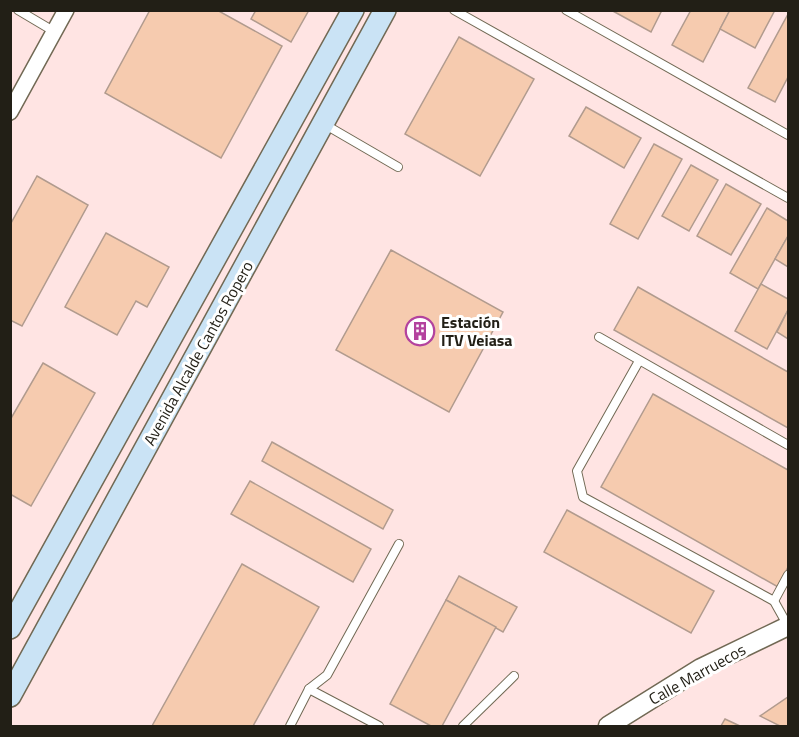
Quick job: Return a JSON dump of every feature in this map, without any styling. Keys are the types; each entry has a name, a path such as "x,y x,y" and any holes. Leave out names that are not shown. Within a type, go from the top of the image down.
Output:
{"main road":[{"name":"Avenida Alcalde Cantos Ropero","path":"10,628 353,10"},
{"name":"Avenida Alcalde Cantos Ropero","path":"10,696 385,10"}],"street":[{"path":"10,112 55,32 64,11"},
{"name":"Calle Marruecos","path":"608,726 701,668 788,626"}],"lane":[{"path":"18,10 55,32"},
{"path":"454,10 789,198"},
{"path":"566,10 789,135"},
{"path":"323,124 398,167"},
{"path":"599,337 789,445"},
{"path":"639,361 577,471 583,497 774,601 788,626"},
{"path":"290,726 309,689 327,675 399,544"},
{"path":"774,601 789,575"},
{"path":"463,726 514,676"},
{"path":"309,689 379,726"}],"shaded area":[{"path":"11,11 788,11 788,726 11,726"}],"building":[{"path":"150,10 217,10 282,46 221,158 105,93"},
{"path":"256,10 309,10 291,42 251,19"},
{"path":"611,10 662,10 651,32"},
{"path":"691,10 726,10 729,12 703,62 672,45"},
{"path":"730,10 775,10 755,48 720,29"},
{"path":"787,16 788,77 775,102 748,88"},
{"path":"459,37 534,79 480,176 405,134"},
{"path":"586,107 641,138 624,168 569,136"},
{"path":"654,144 682,159 638,239 610,224"},
{"path":"691,165 718,180 689,231 662,216"},
{"path":"37,176 88,205 22,326 10,320 10,225"},
{"path":"726,184 761,204 731,255 697,236"},
{"path":"767,208 788,221 788,236 758,289 730,273"},
{"path":"106,233 169,267 147,307 136,301 117,335 65,307"},
{"path":"788,236 788,267 775,259"},
{"name":"Estación ITV Veiasa","path":"391,250 503,312 449,412 336,350"},
{"path":"761,284 788,299 788,310 767,349 735,331"},
{"path":"638,287 788,372 788,428 614,330"},
{"path":"788,310 788,339 777,332"},
{"path":"43,363 95,393 31,506 10,494 10,420"},
{"path":"653,394 788,470 788,567 778,587 601,487"},
{"path":"272,442 393,510 383,529 262,461"},
{"path":"250,481 371,549 353,582 231,514"},
{"path":"567,510 714,591 691,633 544,552"},
{"path":"242,564 319,607 253,726 152,726"},
{"path":"459,576 517,607 503,632 446,600"},
{"path":"446,600 496,627 442,726 431,726 390,704"},
{"path":"788,697 788,726 780,726 760,716"},
{"path":"725,719 740,726 721,726"}],"place":[{"name":"Estación ITV Veiasa","path":"420,331"}]}
